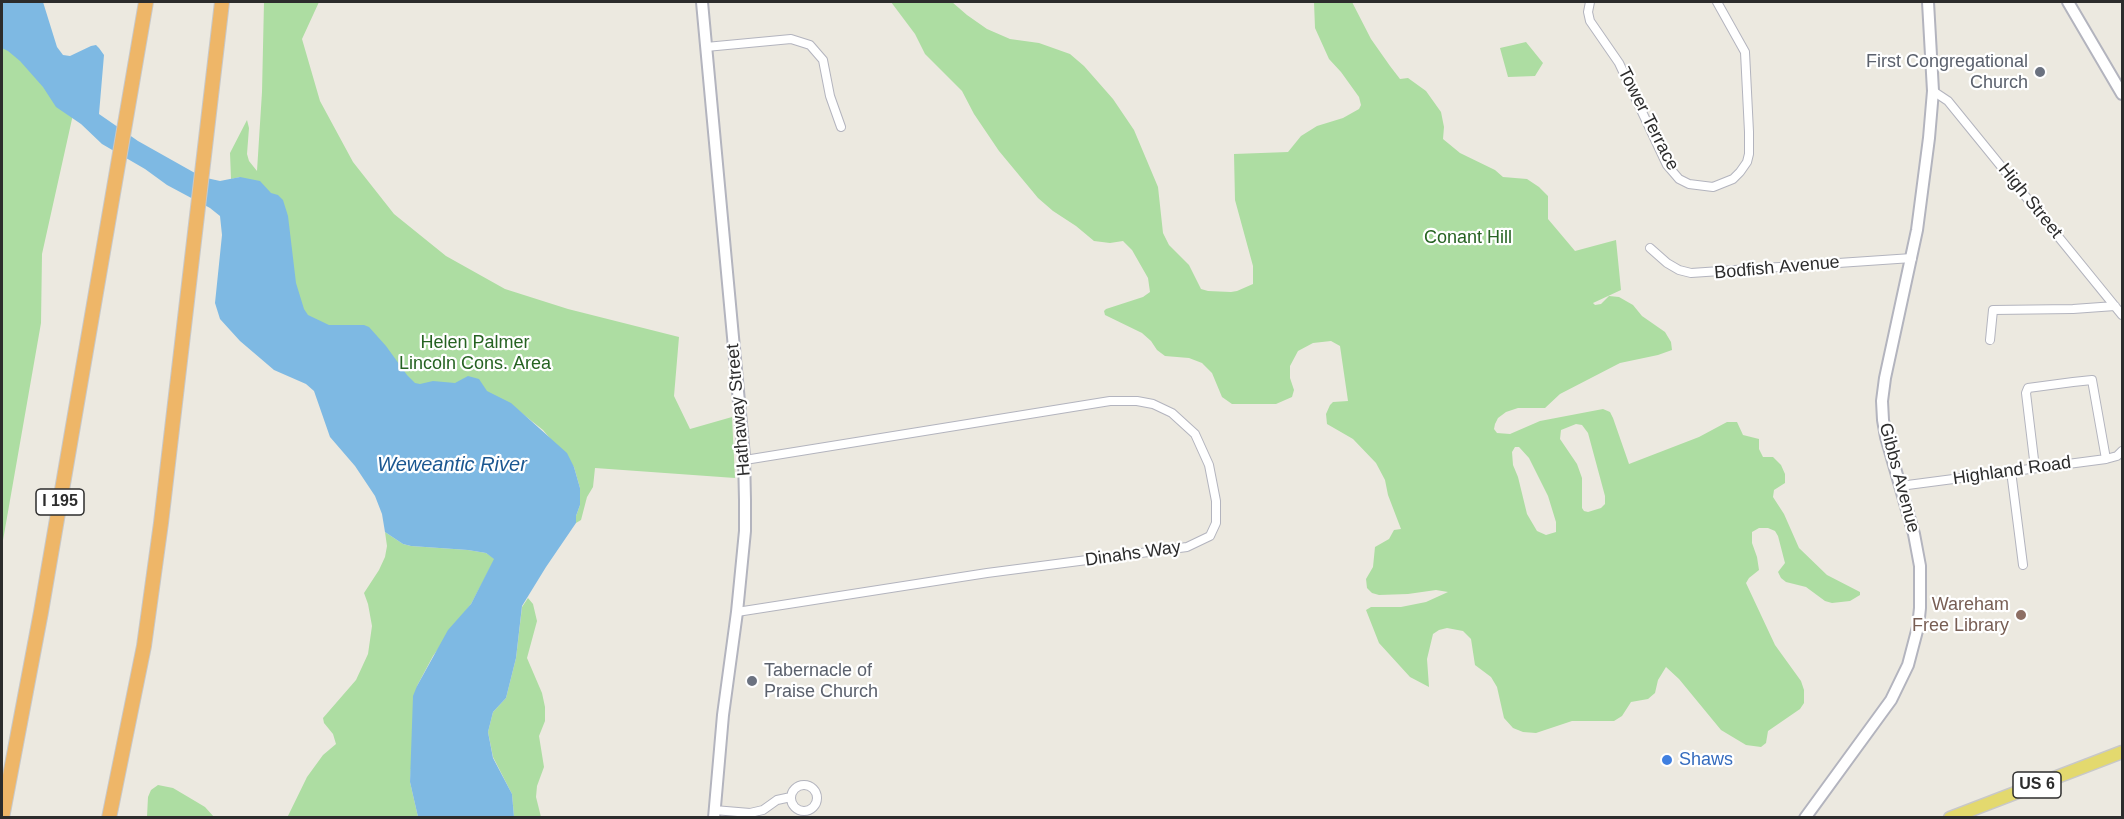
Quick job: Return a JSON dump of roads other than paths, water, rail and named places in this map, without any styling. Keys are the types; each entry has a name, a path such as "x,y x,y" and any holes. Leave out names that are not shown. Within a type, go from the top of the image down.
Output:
{"highway":[{"name":"I 195","path":"2,818 41,612 146,2"},
{"path":"109,818 146,634 222,2"}],"main road":[{"name":"Hathaway Street","path":"702,2 745,460 745,531 723,715 714,814"},
{"name":"Gibbs Avenue","path":"1805,818 1891,700 1908,665 1916,640 1920,608 1920,566 1914,534 1886,437 1882,401 1912,258 1934,91 1928,2"},
{"path":"2068,2 2122,94"},
{"name":"US 6","path":"1950,818 2122,752"}],"street":[{"name":"Tower Terrace","path":"1590,2 1588,12 1590,21 1619,63 1667,165 1679,179 1689,184 1713,187 1733,179 1740,172 1749,154 1745,52 1717,2"},
{"path":"706,47 791,39 810,45 823,60 830,96 841,127"},
{"name":"High Street","path":"1934,91 1948,101 2122,315"},
{"name":"Bodfish Avenue","path":"1650,248 1667,263 1679,270 1691,273 1912,258"},
{"path":"1990,340 1993,310 2115,306"},
{"path":"2035,468 2026,393 2028,388 2073,382 2092,380 2106,459"},
{"name":"Dinahs Way","path":"737,612 987,573 1187,548 1210,536 1216,523 1216,501 1209,465 1195,434 1172,413 1153,404 1137,401 1088,404 745,460"},
{"name":"Highland Road","path":"1900,486 2106,459 2117,456 2122,451"},
{"path":"2011,471 2023,565"},
{"path":"714,814 750,813 763,810 777,800 791,797"}],"water":[{"name":"Weweantic River","path":"2,2 43,2 57,47 63,55 70,56 96,45 99,48 104,55 99,114 138,141 202,177 220,181 240,177 260,181 271,193 283,200 288,216 296,283 308,315 329,325 369,327 415,383 433,381 455,383 468,376 479,379 487,391 511,403 567,453 580,488 580,505 576,523 522,606 516,658 506,698 493,712 488,732 493,758 512,794 514,817 418,817 410,782 413,696 448,630 471,604 494,559 486,553 468,550 411,546 403,544 385,532 382,514 375,496 355,466 330,437 314,391 306,384 274,370 240,341 220,319 215,303 222,235 220,216 102,144 81,124 56,107 43,87 20,61 2,48"}],"place":[{"name":"First Congregational Church","path":"2040,72"},
{"name":"Wareham Free Library","path":"2021,615"},
{"name":"Tabernacle of Praise Church","path":"752,681"},
{"name":"Shaws","path":"1667,760"}],"park label":[{"name":"Conant Hill","path":"1468,238"},
{"name":"Helen Palmer Lincoln Cons. Area","path":"475,353"}]}
